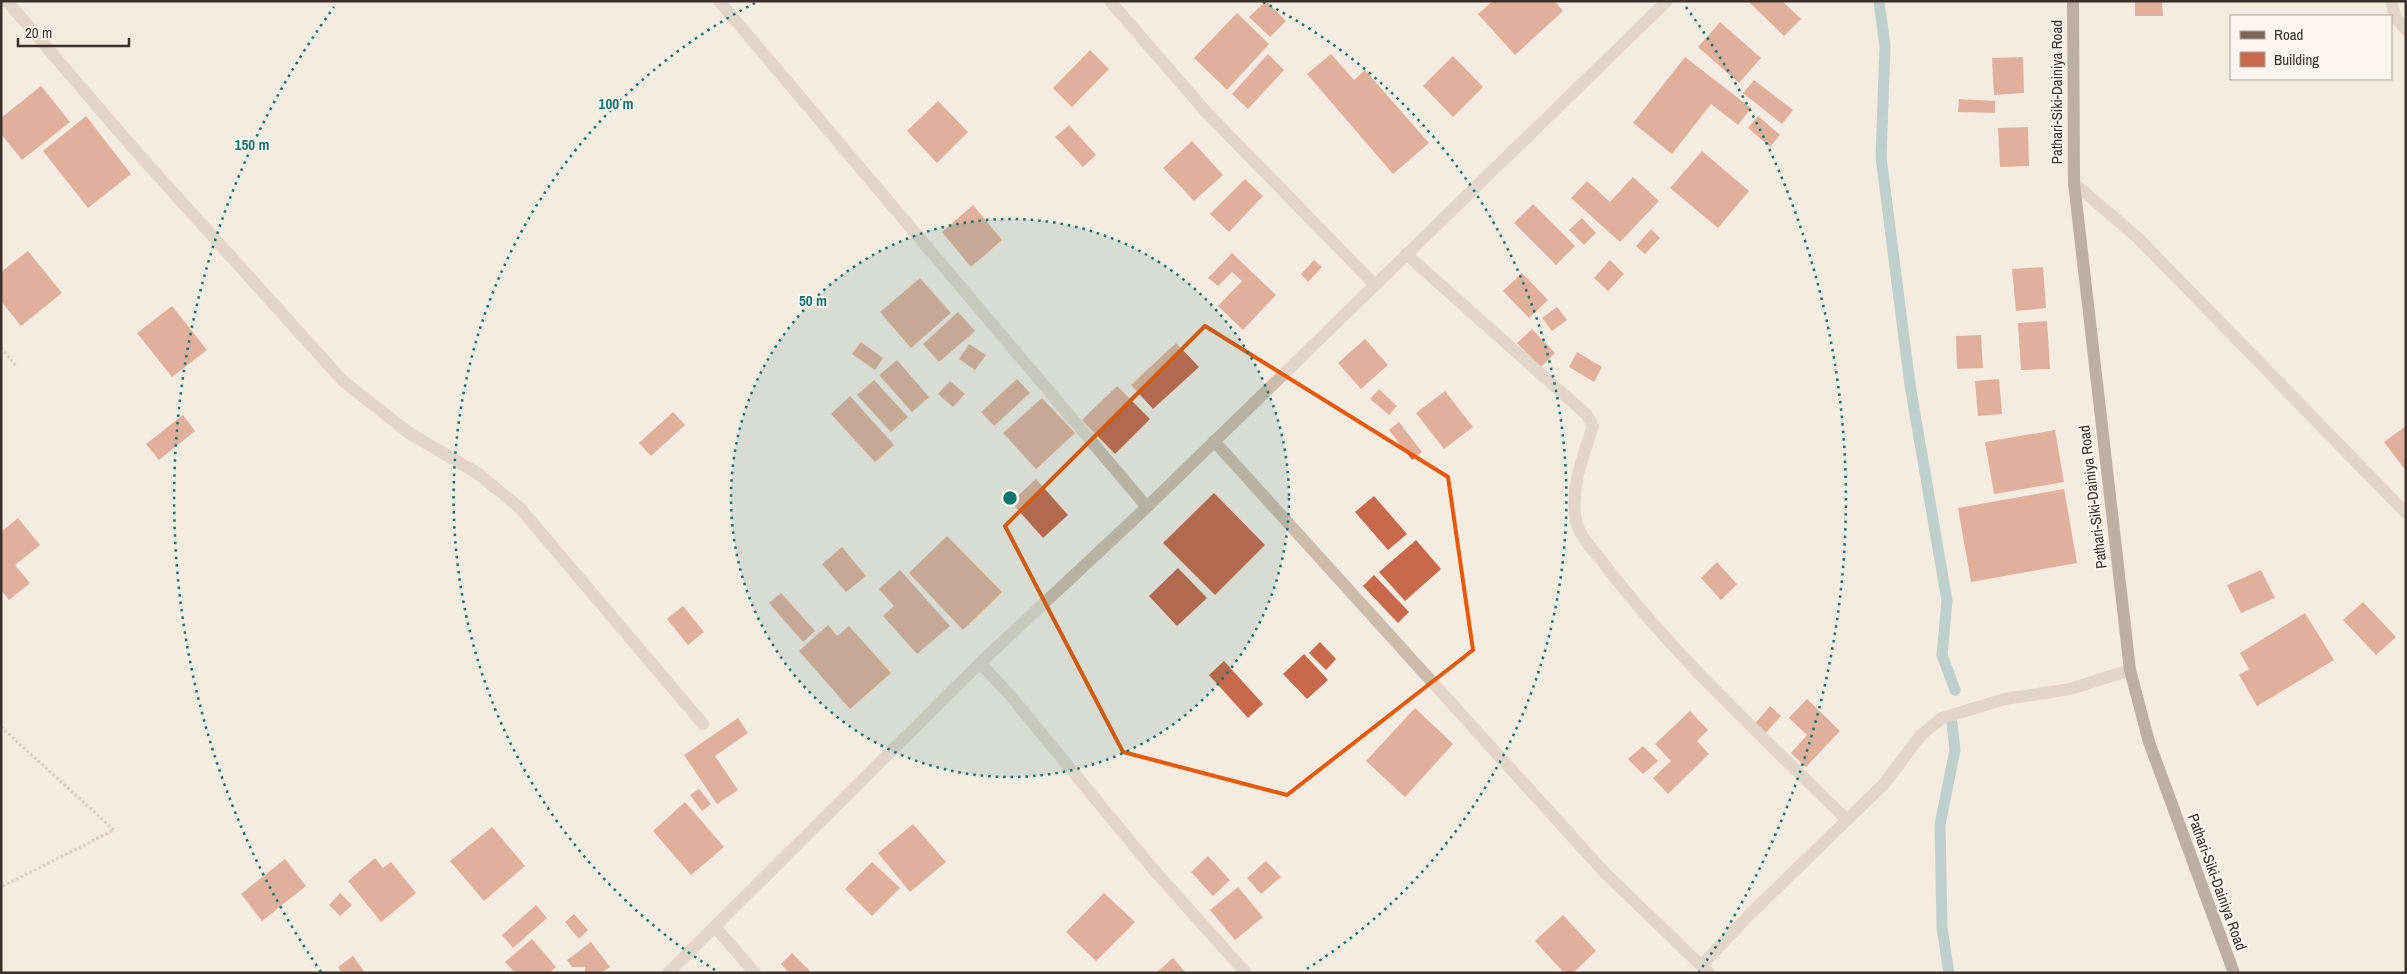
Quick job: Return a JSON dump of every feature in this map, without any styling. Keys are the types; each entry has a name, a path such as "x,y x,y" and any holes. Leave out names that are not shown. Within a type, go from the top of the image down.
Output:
{"main road":[{"name":"Pathari-Siki-Dainiya Road","path":"2073,1 2074,183 2130,670 2149,742 2234,973"}],"street":[{"path":"6,1 160,178 343,381 408,432 477,473 520,508 702,724"},
{"path":"719,1 1147,507"},
{"path":"1110,1 1207,113 1375,285"},
{"path":"668,973 980,663 1147,507 1667,1"},
{"path":"2391,1 2396,18 2406,30"},
{"path":"2074,183 2139,239 2406,513"},
{"path":"1406,254 1587,415 1593,426 1576,478 1574,501 1576,523 1589,544 1626,593 1715,689 1847,820"},
{"path":"1214,441 1606,873 1706,969 1749,915 1882,785 1922,735 1942,718 2005,699 2070,689 2130,670"},
{"path":"980,663 1009,694 1153,869 1246,973"},
{"path":"715,927 755,973"}],"path":[{"path":"1,348 17,367"},
{"path":"1,727 114,830 1,887"}],"highlighted area":[{"path":"1205,326 1448,477 1473,650 1287,795 1123,752 1005,526"}],"building":[{"path":"1266,1 1286,21 1270,37 1249,17"},
{"path":"1493,1 1555,1 1563,11 1515,55 1478,14"},
{"path":"1748,1 1782,1 1801,19 1784,36"},
{"path":"2135,2 2162,2 2163,16 2135,16"},
{"path":"1237,13 1269,44 1227,90 1194,58"},
{"path":"1720,22 1761,58 1739,83 1698,47"},
{"path":"1090,50 1109,69 1072,107 1053,88"},
{"path":"1268,54 1284,70 1248,109 1232,94"},
{"path":"1331,54 1354,80 1365,70 1429,143 1393,174 1307,74"},
{"path":"1453,56 1483,87 1453,117 1423,86"},
{"path":"1685,57 1751,108 1738,125 1711,104 1672,154 1633,123"},
{"path":"2023,57 2024,93 1994,95 1992,58"},
{"path":"1754,80 1793,110 1782,124 1743,93"},
{"path":"41,86 70,122 22,160 1,134 1,118"},
{"path":"1959,99 1995,101 1995,113 1958,112"},
{"path":"938,101 968,132 937,163 907,131"},
{"path":"86,116 131,174 88,208 43,151"},
{"path":"1758,116 1780,135 1770,147 1748,128"},
{"path":"1069,125 1096,155 1083,167 1055,137"},
{"path":"2028,127 2029,166 2000,167 1998,128"},
{"path":"1192,141 1223,175 1194,201 1163,168"},
{"path":"1702,151 1749,191 1718,228 1670,188"},
{"path":"1633,177 1659,201 1620,242 1571,198 1587,181 1610,202"},
{"path":"1245,179 1263,196 1229,232 1210,214"},
{"path":"1533,204 1575,246 1556,265 1514,223"},
{"path":"973,205 1002,240 971,267 942,232"},
{"path":"1582,218 1596,233 1584,245 1569,230"},
{"path":"1651,229 1660,238 1645,254 1636,246"},
{"path":"28,251 62,293 21,326 1,301 1,272"},
{"path":"1232,253 1276,295 1243,330 1218,306 1242,281 1232,272 1218,286 1208,278"},
{"path":"1314,260 1322,267 1308,282 1301,274"},
{"path":"1610,260 1624,274 1608,291 1594,278"},
{"path":"2043,267 2046,308 2016,311 2012,269"},
{"path":"1522,273 1548,300 1529,318 1503,291"},
{"path":"920,278 951,313 911,348 880,312"},
{"path":"172,306 207,350 172,377 137,333"},
{"path":"1557,307 1567,320 1552,331 1542,318"},
{"path":"958,312 975,331 939,362 923,344"},
{"path":"2047,321 2050,369 2021,370 2018,323"},
{"path":"1532,329 1555,353 1541,367 1517,343"},
{"path":"1981,335 1983,368 1957,369 1956,336"},
{"path":"1365,339 1388,365 1361,389 1338,363"},
{"path":"861,342 883,358 875,370 852,354"},
{"path":"1176,343 1199,367 1153,409 1131,385"},
{"path":"969,344 986,355 975,370 959,359"},
{"path":"1577,352 1602,367 1594,382 1569,367"},
{"path":"897,360 929,397 912,412 879,375"},
{"path":"1017,379 1030,393 994,426 981,412"},
{"path":"1999,379 2002,414 1978,416 1975,381"},
{"path":"874,380 908,417 891,432 857,395"},
{"path":"950,381 965,394 953,407 938,394"},
{"path":"1117,386 1150,419 1115,454 1082,420"},
{"path":"1379,389 1397,406 1389,415 1370,399"},
{"path":"1445,391 1473,427 1444,449 1416,413"},
{"path":"850,396 894,445 875,462 831,414"},
{"path":"1042,398 1075,433 1036,469 1003,433"},
{"path":"673,412 685,425 651,456 639,443"},
{"path":"183,415 195,431 159,460 146,444"},
{"path":"1399,422 1422,452 1412,460 1389,430"},
{"path":"2406,426 2406,471 2384,442"},
{"path":"2055,430 2064,482 1994,494 1985,442"},
{"path":"1036,479 1068,515 1043,538 1011,502"},
{"path":"2064,489 2077,563 1971,582 1958,508"},
{"path":"1214,493 1265,545 1215,595 1163,543"},
{"path":"1374,496 1407,534 1388,550 1355,512"},
{"path":"18,518 40,545 15,565 30,583 9,600 1,590 1,532"},
{"path":"947,536 1002,592 963,630 909,573"},
{"path":"1416,540 1441,569 1405,601 1379,572"},
{"path":"842,547 866,576 846,592 822,564"},
{"path":"1717,562 1737,584 1721,600 1701,578"},
{"path":"1178,568 1207,598 1177,626 1149,596"},
{"path":"900,570 950,626 917,654 883,616 894,606 879,589"},
{"path":"2261,570 2275,598 2241,613 2227,585"},
{"path":"1374,575 1409,612 1398,623 1363,586"},
{"path":"781,593 815,631 803,642 769,603"},
{"path":"2363,602 2396,637 2376,655 2343,620"},
{"path":"683,606 704,632 688,645 667,619"},
{"path":"2305,613 2334,660 2257,706 2239,675 2249,669 2240,653"},
{"path":"828,625 837,636 849,626 891,673 850,709 799,651"},
{"path":"1320,642 1336,659 1326,670 1309,653"},
{"path":"1304,654 1328,680 1307,699 1283,674"},
{"path":"1224,661 1263,704 1248,718 1209,675"},
{"path":"1807,699 1840,731 1806,767 1791,753 1807,735 1789,718"},
{"path":"1770,706 1781,716 1763,736 1753,726"},
{"path":"1415,708 1453,744 1405,797 1366,761"},
{"path":"1690,711 1708,730 1697,741 1709,754 1668,794 1653,778 1671,761 1655,744"},
{"path":"738,718 748,733 715,756 738,790 717,804 684,755"},
{"path":"1643,746 1658,761 1643,774 1628,759"},
{"path":"699,789 711,804 702,811 690,795"},
{"path":"685,802 724,847 691,875 653,831"},
{"path":"913,824 946,862 910,892 878,853"},
{"path":"492,827 525,866 484,901 450,861"},
{"path":"1208,856 1230,880 1213,896 1191,872"},
{"path":"375,858 383,868 391,862 416,893 381,922 348,881"},
{"path":"285,859 306,886 262,921 241,894"},
{"path":"1266,861 1281,877 1261,894 1247,878"},
{"path":"872,862 900,888 872,916 845,889"},
{"path":"1238,887 1263,917 1235,940 1210,910"},
{"path":"340,893 352,905 340,916 329,905"},
{"path":"1104,893 1135,922 1096,961 1066,932"},
{"path":"536,905 547,918 513,948 502,935"},
{"path":"574,914 588,930 579,939 565,922"},
{"path":"1563,915 1596,951 1573,973 1564,973 1535,941"},
{"path":"532,939 556,967 549,973 515,973 505,962"},
{"path":"591,942 610,967 601,973 585,973 585,967 572,967 567,960"},
{"path":"792,953 812,973 789,973 781,964"},
{"path":"353,956 365,973 342,973 338,967"},
{"path":"1173,958 1186,973 1156,973"}],"waterway":[{"path":"1879,1 1885,46 1881,157 1910,385 1947,601 1942,655 1955,690"},
{"path":"1949,973 1942,928 1940,825 1955,750 1952,723"}]}
